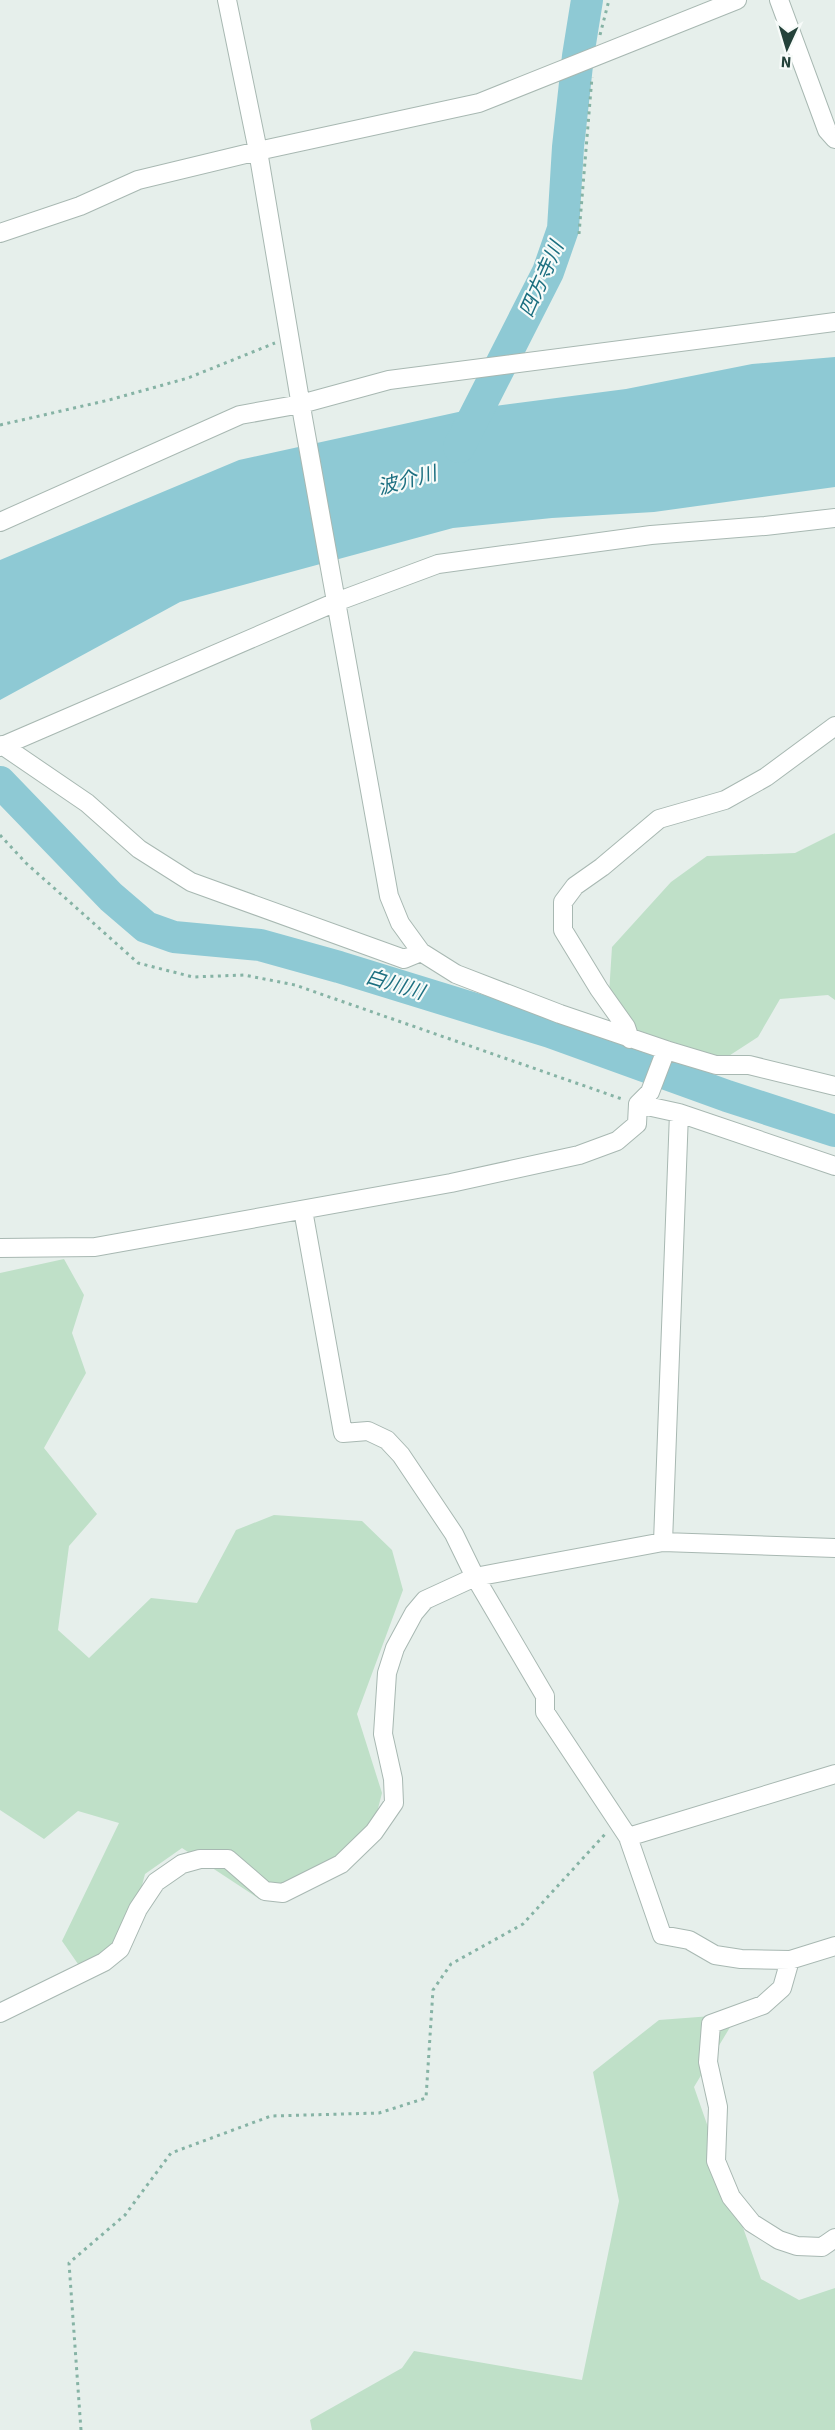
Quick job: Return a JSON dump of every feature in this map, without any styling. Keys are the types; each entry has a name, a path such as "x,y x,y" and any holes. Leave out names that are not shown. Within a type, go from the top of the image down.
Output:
{"street":[{"path":"226,0 258,151 331,580 389,896 400,923 421,952 456,974 630,1039 664,1056 716,1065 749,1065 835,1086"},
{"path":"0,233 80,206 138,180 479,102 737,0"},
{"path":"779,0 827,130 835,139"},
{"path":"0,522 240,415 302,411 388,380 835,322"},
{"path":"1,746 336,602 438,564 651,535 835,518"},
{"path":"630,1039 626,1027 598,989 563,930 563,902 575,886 602,867 659,819 725,800 766,777 835,726"},
{"path":"1,746 87,803 139,849 191,882 404,959 421,952"},
{"path":"0,1248 95,1247 451,1183 579,1155 617,1141 637,1124 644,1098 664,1056"},
{"path":"644,1098 679,1113 835,1166"},
{"path":"663,1542 679,1113"},
{"path":"303,1210 343,1433 368,1431 387,1440 401,1455 454,1534 475,1577 545,1696 545,1712 628,1837 662,1935 689,1940 715,1955 741,1959 790,1960 835,1946"},
{"path":"0,2013 104,1962 120,1949 138,1909 156,1882 182,1864 200,1859 228,1859 265,1891 283,1893 341,1864 374,1832 394,1803 393,1779 383,1734 387,1673 395,1647 414,1613 425,1600 475,1577 663,1542 835,1548"},
{"path":"628,1837 835,1774"},
{"path":"790,1960 782,1988 763,2005 711,2024 708,2062 718,2107 716,2161 732,2197 752,2223 779,2240 797,2246 822,2247 835,2238"}],"path":[{"path":"579,234 583,62 609,0"},
{"path":"0,425 109,400 188,378 290,337"},
{"path":"0,835 26,862 138,963 193,977 244,975 296,985 644,1098"},
{"path":"81,2430 69,2263 125,2215 171,2153 271,2116 380,2113 426,2098 433,1990 450,1964 523,1924 618,1820"}],"green space":[{"path":"835,833 835,1000 828,995 780,999 758,1037 721,1061 671,1047 635,1029 609,994 612,947 671,882 707,856 795,853"},
{"path":"64,1259 84,1295 72,1333 86,1373 44,1448 97,1514 69,1546 58,1630 89,1658 151,1598 197,1603 236,1530 274,1515 362,1521 392,1550 403,1590 357,1714 382,1793 372,1832 306,1889 261,1900 182,1848 145,1874 124,1954 87,1977 62,1941 119,1823 78,1811 44,1839 0,1810 0,1273"},
{"path":"738,2014 694,2087 761,2279 799,2300 835,2288 835,2430 312,2430 310,2420 402,2368 414,2351 582,2380 619,2201 593,2072 659,2020"}],"water":[{"name":"波介川","path":"835,357 835,487 654,512 552,518 453,528 180,602 0,700 0,560 239,460 472,409 626,389 752,364"}],"waterway":[{"name":"四方寺川","path":"459,447 548,272 563,229 568,147 587,0"},
{"name":"白川川","path":"0,782 111,897 146,927 174,937 260,945 339,967 550,1032 727,1096 835,1131"}]}
